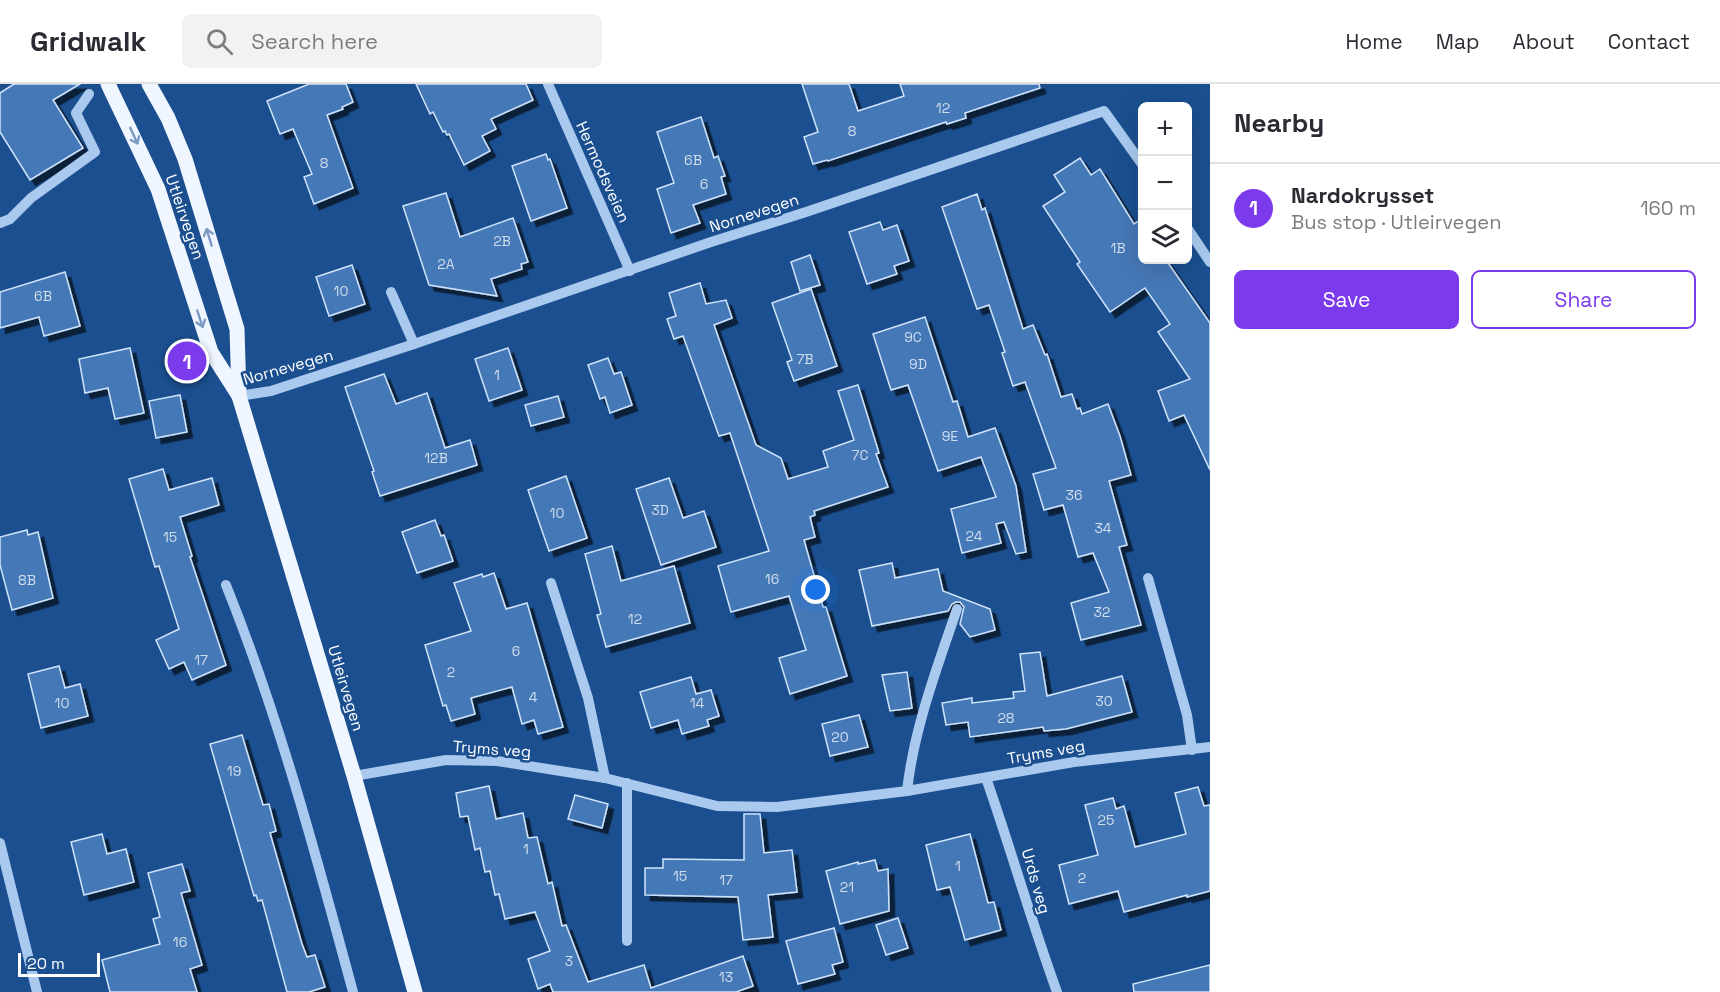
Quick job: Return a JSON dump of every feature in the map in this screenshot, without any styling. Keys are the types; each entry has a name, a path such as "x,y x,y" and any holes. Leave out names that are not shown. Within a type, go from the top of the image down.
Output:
{"main road":[{"name":"Utleirvegen","path":"108,84 158,189 211,352 239,396"},
{"name":"Utleirvegen","path":"149,84 168,118 186,159 237,329 239,396 354,776 415,992"}],"street":[{"name":"Hermodsveien","path":"548,84 630,271"},
{"path":"0,223 10,219 31,198 95,152 76,113 89,94"},
{"name":"Nornevegen","path":"239,396 271,391 414,344 1104,111 1138,157"},
{"path":"1192,235 1210,262"},
{"path":"392,292 414,344"},
{"path":"1148,578 1187,715 1192,750"},
{"path":"551,583 588,698 605,778"},
{"path":"226,585 248,640 300,801 353,992"},
{"path":"907,790 910,767 930,688 957,609"},
{"name":"Tryms veg","path":"354,776 446,760 497,761 605,778 717,806 777,807 987,778 1074,762 1210,747"},
{"name":"Urds veg","path":"987,778 1035,933 1057,992"},
{"path":"627,783 627,941"},
{"path":"0,843 37,992"}],"building":[{"path":"14,84 80,84 53,100 83,148 30,180 0,132 0,93"},
{"path":"309,84 346,84 353,102 327,115 353,188 314,204 304,177 312,174 293,129 280,134 267,101"},
{"path":"416,84 526,84 533,100 491,119 496,129 482,136 490,151 464,165 449,134 443,132 433,112 430,114"},
{"path":"802,84 849,84 858,111 904,96 900,84 1039,84 1040,88 965,113 966,118 947,124 946,122 813,164 804,137 818,132"},
{"path":"701,117 714,158 718,156 725,176 721,177 726,194 693,205 700,223 671,233 657,189 674,183 657,132"},
{"path":"546,154 548,160 550,159 567,208 531,221 512,166"},
{"path":"1080,158 1091,175 1100,169 1134,224 1138,221 1138,264 1169,264 1210,323 1210,470 1184,415 1169,421 1158,391 1190,379 1158,332 1170,324 1145,288 1110,312 1077,264 1080,262 1043,206 1065,192 1054,175"},
{"path":"446,193 460,237 513,218 528,262 521,264 522,269 491,279 497,296 429,285 403,206"},
{"path":"977,194 982,210 985,208 1023,329 1033,325 1045,355 1047,354 1061,397 1072,394 1077,409 1080,408 1082,414 1108,404 1131,475 1109,481 1127,545 1119,547 1141,625 1081,640 1071,603 1109,592 1093,553 1078,557 1063,505 1044,510 1033,474 1056,468 1025,382 1013,386 1002,353 1005,352 989,305 977,309 942,207"},
{"path":"880,222 883,230 897,225 909,261 894,266 897,274 867,284 849,232"},
{"path":"810,255 820,285 800,291 791,262"},
{"path":"352,265 365,304 329,316 316,277"},
{"path":"65,272 80,326 44,336 39,317 0,328 0,292"},
{"path":"700,283 706,304 726,300 732,318 714,325 756,445 781,458 788,479 828,467 823,451 854,440 838,391 858,385 879,453 876,454 888,487 814,511 815,515 810,517 815,537 804,540 823,607 826,607 847,676 790,694 779,658 806,650 789,596 731,612 718,566 769,551 730,433 719,436 683,336 674,339 667,319 676,316 669,293"},
{"path":"811,289 837,366 794,381 787,362 792,360 772,303"},
{"path":"925,317 953,402 957,401 968,437 995,428 1016,486 1026,552 1016,554 1004,522 996,524 1001,543 962,553 951,509 996,497 981,457 938,471 908,385 891,390 873,334"},
{"path":"130,348 144,413 115,419 108,388 85,393 79,359"},
{"path":"508,348 522,390 489,401 475,359"},
{"path":"608,358 614,374 621,372 632,405 610,413 605,397 600,399 588,365"},
{"path":"384,374 396,404 427,393 445,448 470,440 477,465 380,496 372,472 374,471 345,387"},
{"path":"180,395 187,432 156,438 149,401"},
{"path":"558,396 564,417 531,426 525,405"},
{"path":"163,469 169,490 212,478 219,505 180,517 192,556 190,557 226,665 192,680 184,662 169,669 156,640 179,629 159,566 155,567 129,479"},
{"path":"566,476 587,538 549,551 528,490"},
{"path":"669,478 683,518 704,511 716,547 661,565 636,489"},
{"path":"435,520 441,536 444,535 453,561 417,573 402,532"},
{"path":"27,530 28,535 38,532 53,598 12,610 0,565 0,537"},
{"path":"612,546 621,581 674,566 690,623 606,647 597,615 601,614 585,554"},
{"path":"892,563 895,578 938,569 943,591 990,609 995,630 970,637 960,624 964,607 960,602 952,604 948,611 872,626 859,570"},
{"path":"494,573 506,609 527,603 563,727 538,734 534,720 522,724 512,687 471,698 475,714 451,721 446,705 443,706 425,645 471,631 454,583 482,574 483,577"},
{"path":"1040,652 1047,696 1122,676 1132,712 1066,729 1044,731 1043,727 970,737 968,722 946,725 942,703 972,698 972,703 1014,698 1013,692 1025,691 1020,654"},
{"path":"59,666 65,688 80,684 88,716 41,728 28,674"},
{"path":"907,672 912,708 890,711 882,675"},
{"path":"691,677 696,694 711,690 719,716 707,720 709,726 682,734 678,720 651,728 640,692"},
{"path":"859,715 868,747 830,756 822,724"},
{"path":"242,735 263,805 269,804 276,831 270,833 302,944 307,957 315,955 325,987 309,992 287,992 262,900 258,901 256,895 254,896 210,744"},
{"path":"489,786 496,819 523,813 528,838 537,837 548,884 552,882 562,926 566,925 588,982 644,965 651,988 743,956 753,986 736,992 553,992 550,984 538,989 528,959 550,951 535,912 505,919 499,894 495,895 490,871 485,872 480,848 475,850 468,816 460,817 456,793"},
{"path":"1198,787 1204,806 1210,805 1210,891 1124,912 1118,891 1069,904 1059,865 1098,855 1085,805 1113,798 1116,809 1124,806 1135,847 1186,834 1175,793"},
{"path":"575,795 608,804 602,828 568,819"},
{"path":"744,814 760,814 764,853 792,850 797,892 768,895 773,937 743,940 738,897 645,895 645,868 663,868 663,859 744,860"},
{"path":"102,834 107,854 126,849 134,882 84,895 71,842"},
{"path":"970,834 988,903 994,902 1001,930 965,940 950,887 937,890 926,845"},
{"path":"875,860 878,871 888,869 889,911 840,924 826,871"},
{"path":"182,864 190,891 181,893 202,965 190,969 197,992 110,992 102,960 160,944 153,919 160,917 148,873"},
{"path":"898,918 908,948 886,955 876,925"},
{"path":"834,928 843,962 832,965 835,974 798,984 786,941"},
{"path":"1210,965 1210,992 1134,992 1133,984"}],"place":[{"name":"Nardokrysset","path":"187,361"}]}
